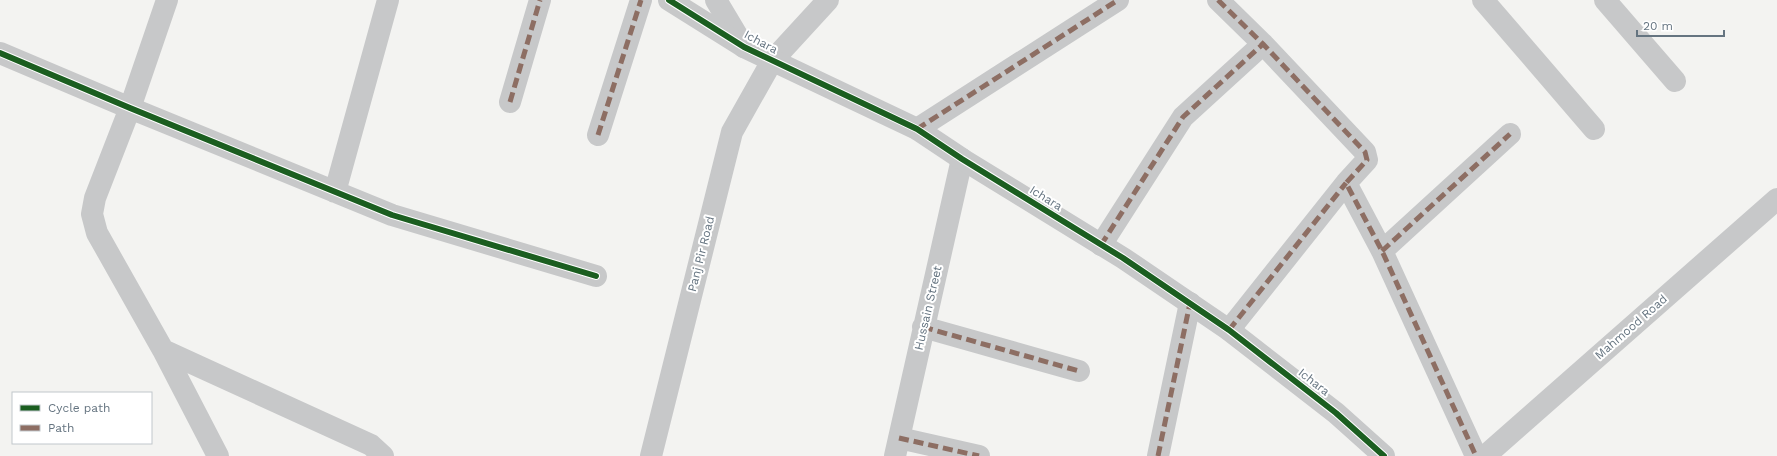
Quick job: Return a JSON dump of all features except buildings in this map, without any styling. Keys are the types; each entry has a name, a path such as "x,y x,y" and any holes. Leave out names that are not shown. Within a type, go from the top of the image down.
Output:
{"street":[{"path":"168,0 130,108 95,198 92,214 97,233 163,350 218,456"},
{"path":"335,192 388,0"},
{"path":"510,102 540,0"},
{"path":"598,136 641,0"},
{"name":"Ichara","path":"669,0 744,46 772,61 917,129 962,159 1101,245 1229,330 1336,413 1384,456"},
{"path":"716,0 744,46"},
{"name":"Panj Pir Road","path":"651,456 732,132 772,61 828,0"},
{"path":"917,129 1118,0"},
{"path":"1218,0 1263,44 1365,152 1367,160 1346,183 1229,330"},
{"path":"1483,0 1594,129"},
{"path":"1605,0 1675,82"},
{"path":"1101,245 1183,117 1263,44"},
{"path":"0,52 130,108 392,215 596,276"},
{"path":"1382,251 1510,134"},
{"name":"Hussain Street","path":"897,447 962,159"},
{"path":"1346,183 1382,251 1476,456"},
{"name":"Mahmood Road","path":"1485,456 1777,199"},
{"path":"1158,456 1190,303"},
{"path":"923,327 1079,371"},
{"path":"163,350 371,445 383,456"},
{"path":"897,447 979,456"}],"marked path":[{"path":"510,102 540,0"},
{"path":"598,135 641,0"},
{"path":"917,129 1118,0"},
{"path":"1218,0 1263,44 1365,152 1367,160 1346,183 1382,251 1476,456"},
{"path":"1101,245 1183,117 1263,44"},
{"path":"1382,251 1510,134"},
{"path":"1229,330 1346,183"},
{"path":"1158,456 1190,303"},
{"path":"923,327 1079,371"},
{"path":"899,438 979,456"}],"cycle path":[{"path":"669,0 744,47 917,129 962,159 1123,258 1229,330 1336,413 1384,456"},
{"path":"0,53 392,215 596,276"}]}
